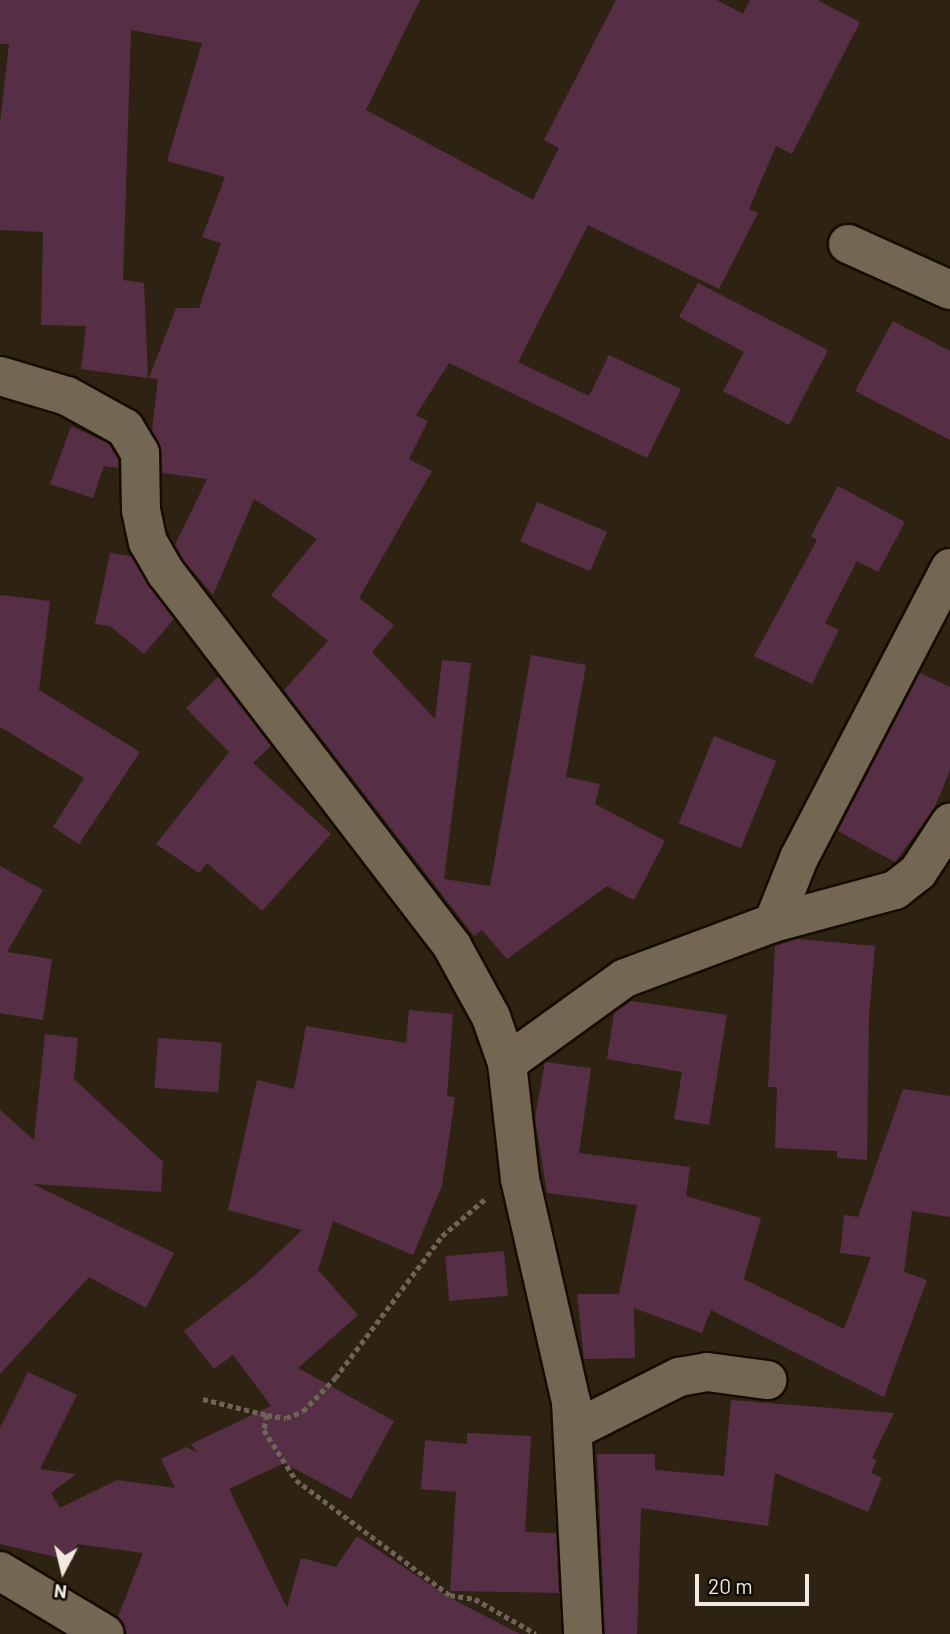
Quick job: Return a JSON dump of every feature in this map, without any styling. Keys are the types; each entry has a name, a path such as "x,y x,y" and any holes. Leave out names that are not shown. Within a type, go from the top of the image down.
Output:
{"street":[{"path":"848,244 950,290"},
{"path":"0,376 67,396 125,428 140,453 141,510 148,542 166,573 452,946 491,1017 507,1063 520,1178 553,1317 573,1430 583,1634"},
{"path":"773,923 799,858 950,568"},
{"path":"507,1063 625,978 773,923 895,890 918,872 950,823"},
{"path":"573,1430 679,1377 707,1372 767,1380"},
{"path":"0,1571 105,1634"}],"path":[{"path":"203,1399 286,1418 303,1411 335,1378 442,1236 483,1200 520,1178"},
{"path":"267,1415 264,1430 296,1480 450,1595 475,1599 537,1634"}],"building":[{"path":"0,0 420,0 366,110 533,200 559,148 544,140 616,0 717,0 743,14 750,0 817,0 860,22 792,154 776,146 749,209 758,213 719,289 588,225 518,362 589,396 609,355 681,389 647,458 449,363 416,415 428,421 409,459 432,471 359,598 394,625 372,652 435,719 442,660 471,663 444,879 490,886 531,655 586,665 566,777 600,784 595,804 665,841 634,900 607,886 507,959 482,930 474,936 284,690 328,641 271,595 317,539 254,499 213,595 184,561 175,545 207,479 162,473 162,452 152,431 158,379 149,378 176,308 199,308 221,243 202,237 225,177 167,161 202,43 131,30 123,280 144,283 148,378 81,369 86,326 41,325 43,232 0,230 0,123 9,44 0,44"},
{"path":"698,283 828,350 789,425 723,391 744,352 679,317"},
{"path":"893,321 950,351 950,440 855,391"},
{"path":"71,426 109,444 118,459 118,468 104,466 93,498 50,484"},
{"path":"838,486 905,522 878,572 857,561 825,623 839,630 812,684 754,656 817,540 811,536"},
{"path":"537,502 607,532 590,571 520,542"},
{"path":"110,553 131,556 174,619 144,654 110,626 95,624"},
{"path":"0,595 50,601 39,690 140,752 79,844 53,827 84,778 0,727"},
{"path":"920,673 950,687 950,770 934,809 895,862 838,831"},
{"path":"218,677 271,746 253,763 331,834 262,911 207,863 199,873 156,844 229,752 186,708"},
{"path":"714,736 776,761 741,848 679,823"},
{"path":"0,866 43,890 7,952 52,959 43,1020 0,1013"},
{"path":"798,939 875,946 869,1016 867,1160 837,1158 837,1151 775,1148 777,1087 768,1087 775,946"},
{"path":"631,1001 727,1015 709,1125 674,1119 682,1072 607,1059 614,1013"},
{"path":"409,1010 453,1014 447,1096 455,1097 442,1186 413,1255 333,1221 318,1270 358,1315 298,1368 394,1421 351,1499 284,1463 229,1489 287,1608 301,1558 336,1567 357,1536 450,1598 520,1634 127,1634 118,1617 143,1553 77,1544 73,1561 0,1544 0,1428 28,1372 77,1395 40,1469 76,1474 51,1493 60,1508 117,1480 175,1488 161,1459 186,1447 198,1453 191,1444 271,1406 233,1355 214,1369 184,1331 253,1277 302,1230 228,1210 257,1080 294,1089 306,1026 406,1043"},
{"path":"45,1034 78,1038 74,1079 163,1162 161,1192 33,1184 174,1253 146,1308 89,1277 0,1374 0,1110 34,1140"},
{"path":"158,1038 222,1042 218,1092 155,1088"},
{"path":"545,1062 591,1068 579,1153 690,1167 686,1196 761,1218 744,1279 844,1329 871,1257 840,1253 844,1215 858,1217 903,1089 950,1096 950,1217 912,1211 904,1272 927,1280 884,1397 711,1310 702,1333 634,1308 635,1358 584,1359 577,1294 619,1294 637,1205 547,1193 535,1118"},
{"path":"504,1251 508,1296 449,1301 445,1256"},
{"path":"731,1400 894,1413 872,1458 877,1460 871,1473 882,1478 868,1512 775,1473 768,1526 641,1508 637,1634 605,1634 597,1454 655,1454 655,1470 724,1476"},
{"path":"467,1433 531,1436 525,1532 556,1533 559,1593 450,1591 456,1492 421,1489 425,1440 467,1444"}]}
